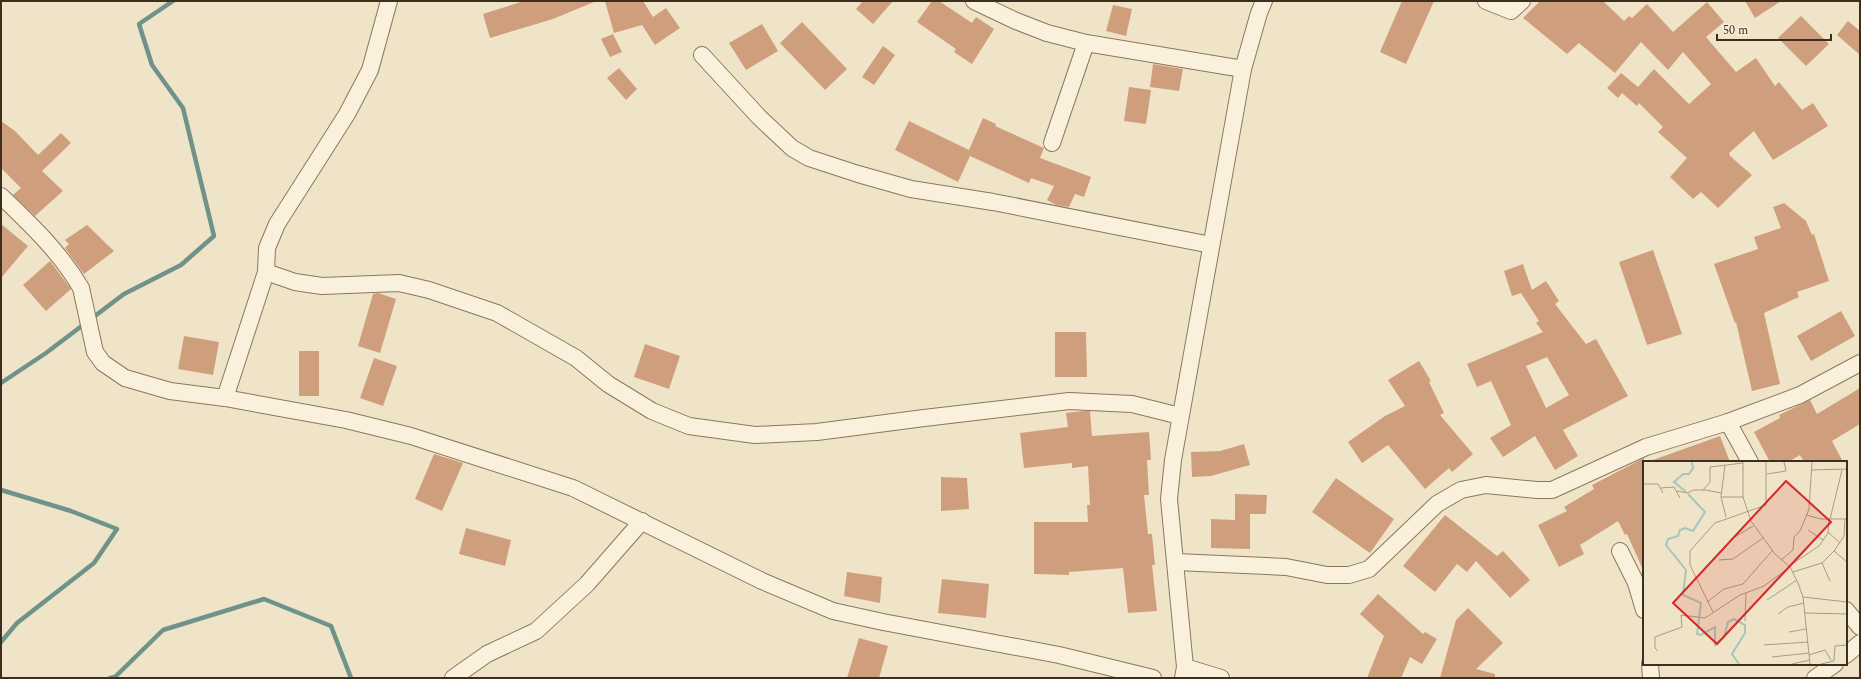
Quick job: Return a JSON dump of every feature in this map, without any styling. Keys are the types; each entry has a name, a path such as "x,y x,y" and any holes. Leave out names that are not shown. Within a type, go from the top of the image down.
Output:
{"street":[{"path":"225,398 266,272 267,248 277,224 347,114 370,70 389,1"},
{"path":"974,1 1016,21 1047,33 1086,43 1243,69"},
{"path":"1221,678 1184,672 1176,562 1169,499 1180,416 1243,69 1259,13 1264,1"},
{"path":"1486,1 1511,11 1522,1"},
{"path":"1052,143 1086,43"},
{"path":"702,55 759,117 792,148 809,158 911,189 992,202 1211,245"},
{"path":"1,196 43,236 76,280 81,288 95,352 102,363 125,378 170,392 225,398 346,420 411,436 574,488 762,581 833,611 883,622 1059,655 1153,678"},
{"path":"266,272 295,282 322,286 399,283 429,290 497,313 576,358 608,384 652,412 689,426 755,434 817,432 1069,401 1132,404 1180,416"},
{"path":"1176,562 1286,567 1327,575 1349,576 1369,569 1437,504 1461,490 1486,485 1552,490 1646,447 1728,422 1800,395 1860,363"},
{"path":"1728,422 1749,461"},
{"path":"453,678 487,654 536,631 587,584 642,521"},
{"path":"1620,551 1636,583 1643,607"},
{"path":"1847,611 1860,627"},
{"path":"1847,654 1860,643"},
{"path":"1650,665 1651,678"},
{"path":"1815,678 1834,665"}],"building":[{"path":"524,1 594,2 553,19 490,38 483,14"},
{"path":"605,1 643,1 653,17 666,8 680,28 655,45 642,25 614,33"},
{"path":"863,1 893,1 873,24 856,9"},
{"path":"932,1 939,1 972,23 976,17 994,29 972,64 954,52 956,49 917,22"},
{"path":"1402,1 1434,1 1406,64 1380,52"},
{"path":"1540,1 1603,1 1624,21 1629,16 1632,18 1647,4 1673,32 1707,2 1724,22 1706,37 1736,72 1756,58 1775,86 1779,82 1802,110 1813,103 1828,126 1773,160 1754,131 1729,153 1730,156 1752,175 1718,208 1701,192 1693,199 1670,177 1687,158 1658,132 1663,127 1639,103 1637,106 1622,93 1618,98 1607,88 1621,73 1638,87 1654,69 1689,104 1711,84 1683,52 1668,70 1641,42 1615,73 1579,43 1567,54 1523,18"},
{"path":"1745,1 1781,1 1755,18"},
{"path":"1113,5 1132,9 1126,36 1106,31"},
{"path":"1801,16 1829,44 1806,66 1778,38"},
{"path":"1848,21 1860,31 1860,55 1837,35"},
{"path":"802,22 847,69 825,90 780,43"},
{"path":"762,24 778,51 746,70 729,43"},
{"path":"613,34 622,52 610,57 601,39"},
{"path":"883,46 895,55 874,85 862,77"},
{"path":"1153,64 1183,69 1179,91 1150,87"},
{"path":"619,68 637,89 626,100 607,78"},
{"path":"1129,87 1151,90 1146,124 1124,121"},
{"path":"983,118 996,124 995,126 1044,148 1040,158 1091,177 1084,197 1075,194 1069,207 1056,205 1047,200 1054,186 1031,178 1029,183 970,156 958,182 895,150 909,121 969,150"},
{"path":"1,121 15,131 38,155 61,133 71,143 42,171 63,191 35,216 13,195 21,188 1,168"},
{"path":"1784,203 1806,221 1812,235 1814,234 1829,281 1797,292 1799,297 1764,313 1780,384 1752,391 1736,322 1735,323 1714,264 1758,249 1754,237 1781,228 1773,207"},
{"path":"1,224 28,246 1,278"},
{"path":"87,225 114,251 84,274 65,248 69,244 65,240"},
{"path":"1653,250 1682,334 1647,345 1619,262"},
{"path":"50,261 71,289 46,311 23,285"},
{"path":"1523,264 1532,290 1546,281 1559,301 1555,304 1586,344 1596,339 1628,396 1563,430 1578,456 1555,470 1535,436 1503,457 1490,438 1511,425 1491,381 1477,387 1467,364 1543,332 1536,323 1539,321 1521,293 1512,296 1504,271","holes":["1547,357 1569,395 1546,408 1526,366"]},
{"path":"378,293 396,299 380,353 358,346 373,294"},
{"path":"1841,311 1855,336 1811,361 1797,336"},
{"path":"1055,332 1086,332 1087,377 1055,377"},
{"path":"184,336 219,342 213,375 178,369"},
{"path":"645,344 680,356 669,389 634,377"},
{"path":"299,351 319,351 319,396 299,396"},
{"path":"374,358 397,366 383,406 360,398"},
{"path":"1419,361 1431,381 1429,382 1444,413 1440,415 1473,454 1452,472 1449,468 1425,489 1388,445 1362,463 1348,442 1385,416 1405,406 1388,380"},
{"path":"1860,388 1860,424 1832,441 1842,461 1803,461 1800,455 1790,461 1769,461 1754,432 1780,418 1779,415 1810,400 1817,414"},
{"path":"1090,411 1092,436 1149,432 1151,460 1147,460 1149,495 1144,495 1148,534 1152,534 1155,565 1152,565 1157,611 1128,613 1123,568 1069,572 1069,575 1034,574 1034,522 1088,522 1087,505 1090,505 1088,466 1072,468 1072,463 1024,468 1020,433 1068,427 1066,413"},
{"path":"1720,436 1730,461 1653,461"},
{"path":"1244,444 1250,465 1211,476 1192,477 1191,452 1220,451"},
{"path":"434,454 463,463 442,511 415,499"},
{"path":"1644,458 1643,570 1627,534 1625,535 1618,521 1580,545 1584,554 1559,567 1538,525 1567,511 1564,507 1594,489 1592,485"},
{"path":"941,477 967,478 969,509 941,511"},
{"path":"1336,478 1394,519 1370,553 1312,512"},
{"path":"1235,494 1267,495 1266,514 1250,514 1250,549 1211,548 1211,519 1235,520"},
{"path":"1445,515 1497,556 1503,551 1530,580 1510,598 1476,561 1467,572 1457,564 1435,592 1403,566"},
{"path":"466,528 511,540 505,566 459,554"},
{"path":"847,572 882,577 880,603 844,596"},
{"path":"942,579 989,584 986,618 938,613"},
{"path":"1378,594 1423,634 1425,632 1437,639 1422,664 1410,657 1401,678 1367,678 1384,636 1360,614"},
{"path":"1468,608 1503,643 1476,669 1495,674 1495,678 1440,678 1456,620"},
{"path":"859,638 888,646 879,678 847,678"}],"waterway":[{"path":"1,383 46,353 124,294 181,265 214,236 183,108 152,65 139,24 173,1"},
{"path":"1,490 71,511 117,529 94,563 17,623 1,642"},
{"path":"110,678 115,677 163,630 264,599 331,626 351,678"}]}
